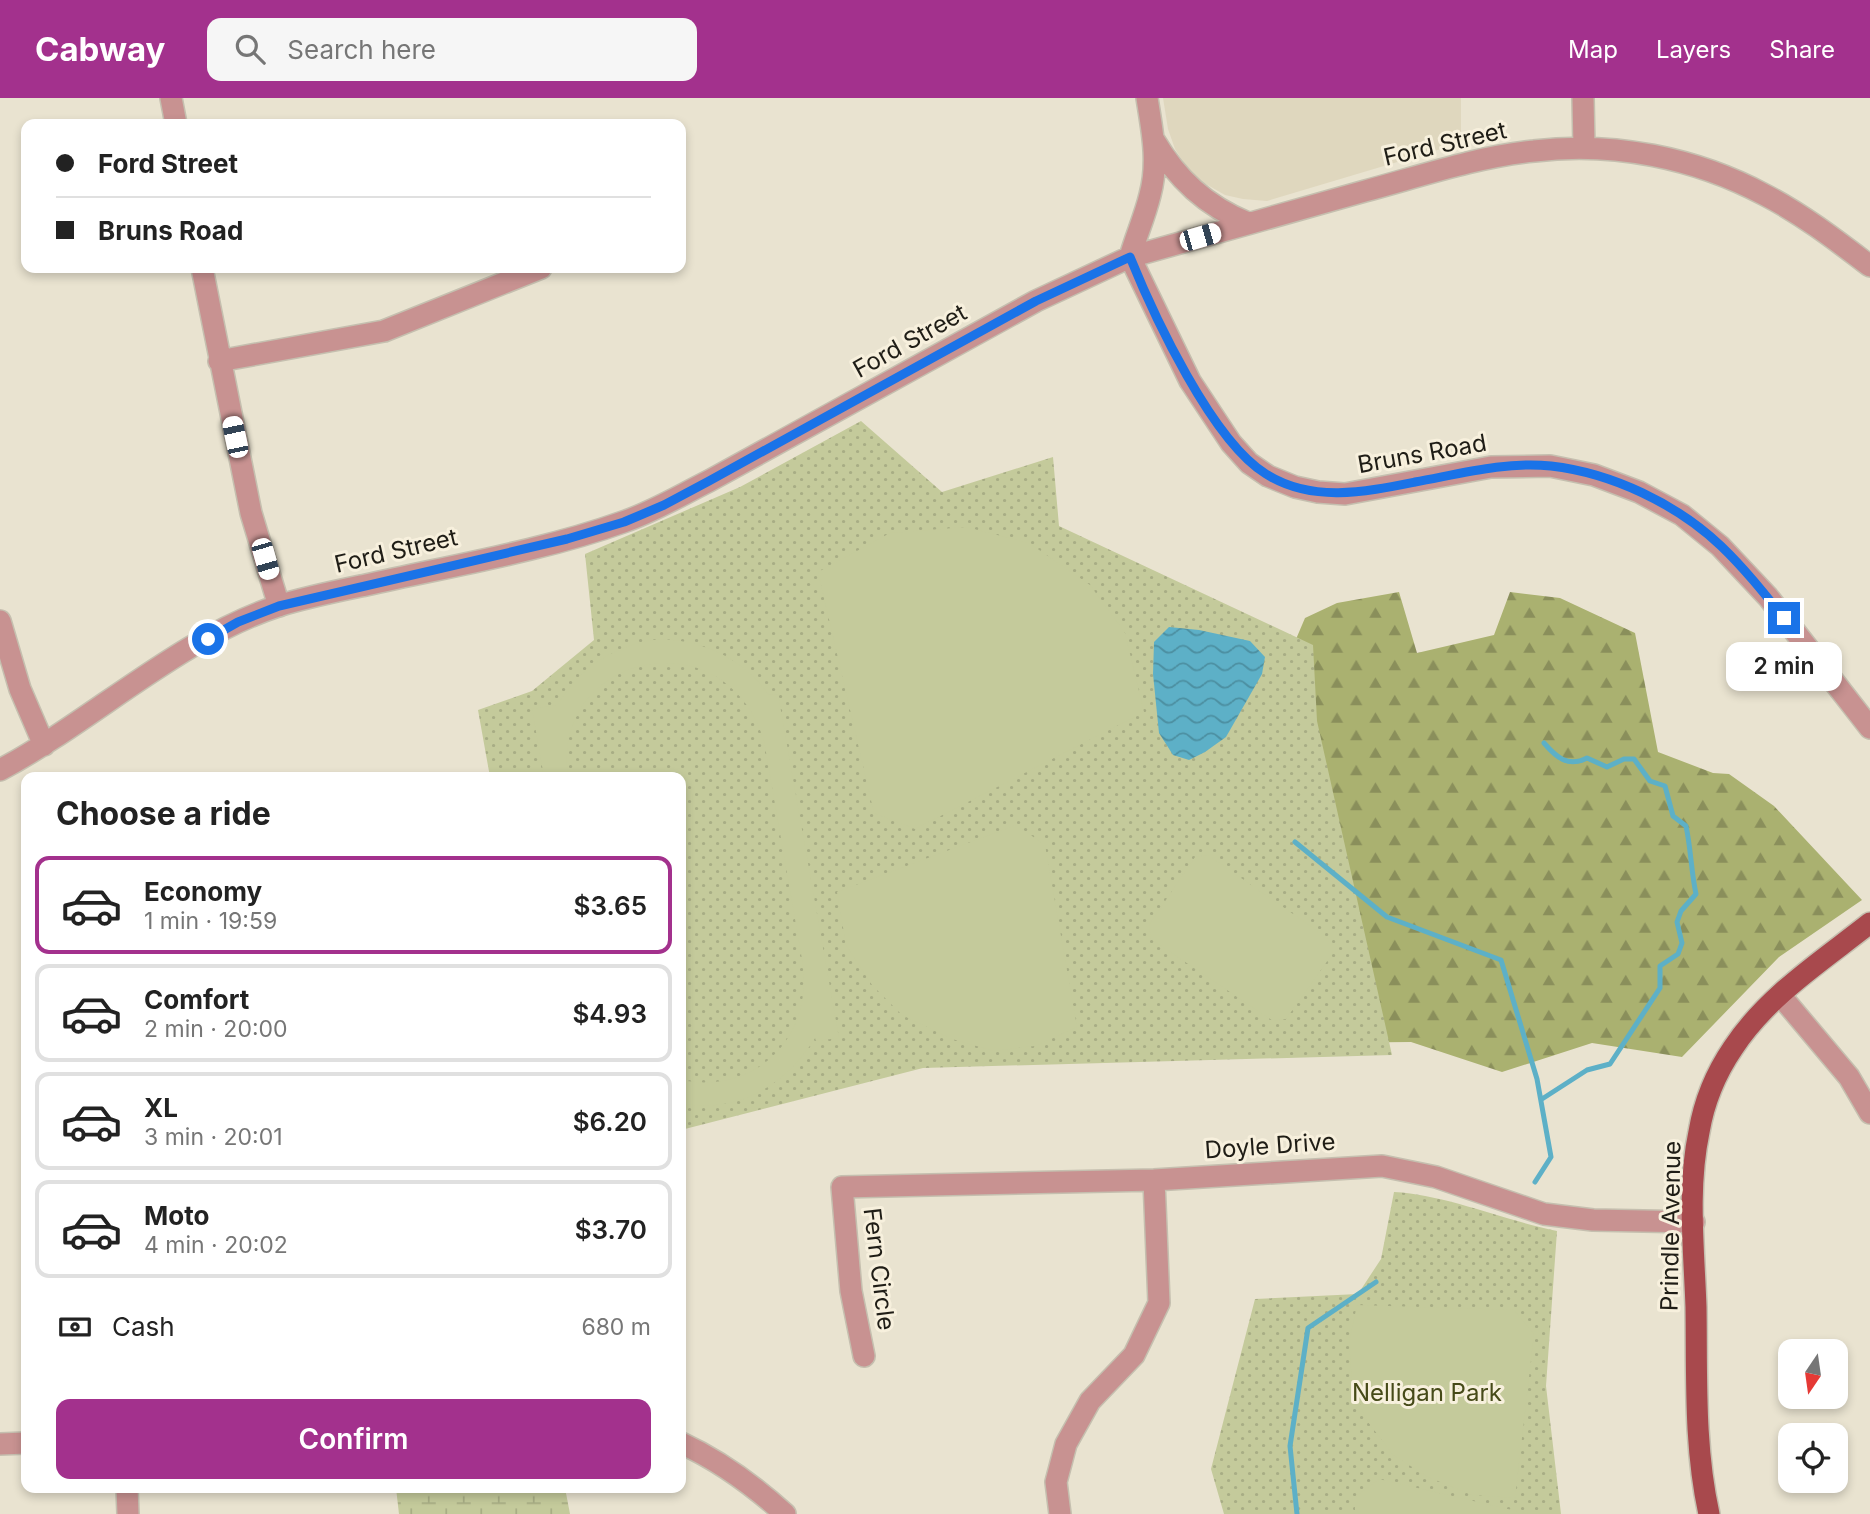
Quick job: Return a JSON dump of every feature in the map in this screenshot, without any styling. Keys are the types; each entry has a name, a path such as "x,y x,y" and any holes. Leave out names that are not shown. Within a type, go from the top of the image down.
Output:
{"main road":[{"name":"Prindle Avenue","path":"1709,1514 1699,1449 1694,1222 1695,1157 1707,1100 1732,1048 1753,1020 1870,923"}],"street":[{"path":"171,98 175,119"},
{"path":"1130,257 1151,193 1154,140 1147,98"},
{"path":"1583,98 1584,147"},
{"path":"1154,140 1169,165 1185,183 1223,213 1248,223"},
{"name":"Ford Street","path":"0,770 238,622 279,606 567,539 624,522 709,481 1036,301 1130,257 1449,167 1534,150 1584,147 1621,150 1676,160 1764,194 1870,266"},
{"name":"Bruns Road","path":"1130,257 1190,382 1231,443 1249,463 1268,476 1295,487 1345,494 1490,467 1550,466 1594,475 1639,492 1682,515 1720,546 1768,597 1870,728"},
{"path":"203,273 251,513 279,606"},
{"path":"219,361 384,331 529,273"},
{"path":"0,621 20,689 44,745"},
{"path":"1780,995 1849,1077 1870,1113"},
{"name":"Doyle Drive","path":"842,1187 1154,1180 1382,1166 1436,1177 1544,1214 1593,1220 1694,1222"},
{"path":"1060,1514 1056,1482 1066,1444 1090,1401 1133,1356 1159,1303 1154,1180"},
{"name":"Fern Circle","path":"842,1187 851,1291 864,1356"},
{"path":"0,1444 21,1443"},
{"path":"686,1445 710,1456 757,1489 785,1514"},
{"path":"127,1493 128,1514"}],"shaded area":[{"path":"1163,98 1461,98 1461,143 1267,201 1243,199 1225,195 1204,183 1187,168 1175,149 1168,129"}],"green space":[{"path":"861,421 942,492 1053,457 1059,526 1313,645 1317,721 1392,1055 923,1068 686,1129 686,772 489,772 478,710 532,691 594,640 585,554 740,487"},
{"path":"966,527 1029,543 1090,585 1125,633 1144,712 915,829 874,813 818,572 890,533"},
{"path":"1399,592 1417,653 1494,635 1510,592 1560,598 1635,633 1658,752 1713,773 1729,774 1774,806 1862,900 1779,957 1682,1057 1592,1043 1502,1072 1411,1042 1312,1043 1282,672 1305,618 1337,603"},
{"path":"676,640 707,648 747,671 769,695 778,694 839,1038 816,1041 815,1038 790,1070 775,1082 758,1093 721,1105 686,1104 686,1080 708,1082 733,1079 754,1070 773,1056 788,1038 798,1016 803,992 803,965 764,741 744,701 715,676 681,664 645,665 613,677 586,701 570,734 568,772 543,772 532,709 555,705 556,708 575,681 599,660 643,642"},
{"path":"1016,825 1045,845 1077,1027 1035,1046 994,1051 952,1039 902,1015 872,985 846,945 837,892"},
{"path":"1208,855 1332,941 1333,953 1286,1019 1273,1021 1151,939 1149,925 1195,857"},
{"name":"Nelligan Park","path":"1394,1192 1455,1203 1557,1231 1546,1386 1561,1514 1224,1514 1211,1469 1255,1299 1358,1294 1381,1259"},
{"path":"1357,1305 1514,1310 1534,1334 1515,1498 1472,1495 1428,1477 1393,1455 1365,1418 1352,1381 1349,1342"},
{"path":"1379,1479 1529,1514 1355,1514 1355,1497"},
{"path":"397,1493 566,1493 570,1514 399,1514"}],"water":[{"path":"1169,627 1199,630 1250,641 1265,657 1262,674 1226,737 1189,760 1173,755 1159,733 1153,674 1154,642"}],"waterway":[{"path":"1542,1099 1587,1070 1610,1064 1660,988 1660,966 1678,954 1682,943 1677,922 1681,911 1696,894 1686,826 1673,816 1665,786 1650,781 1634,759 1624,759 1607,767 1587,758 1568,761 1558,757 1544,743"},
{"path":"1295,842 1387,917 1501,960 1537,1079 1551,1157 1535,1182"},
{"path":"1297,1514 1290,1446 1308,1328 1376,1282"}],"route":[{"path":"208,639 238,622 279,606 567,539 624,522 709,481 1036,301 1130,257 1139,281 1190,382 1231,443 1249,463 1268,476 1295,487 1345,494 1390,488 1490,467 1550,466 1594,475 1639,492 1682,515 1720,546 1784,618"}]}
